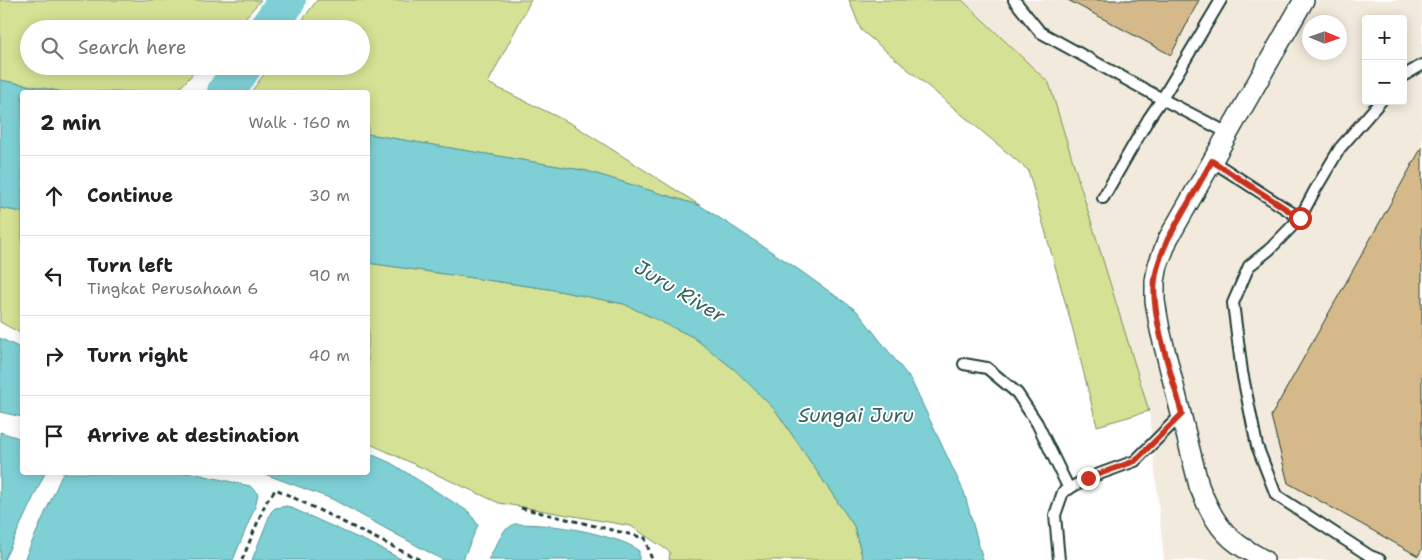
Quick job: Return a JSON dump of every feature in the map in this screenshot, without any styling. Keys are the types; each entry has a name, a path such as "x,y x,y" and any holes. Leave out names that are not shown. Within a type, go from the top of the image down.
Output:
{"street":[{"path":"1264,560 1236,543 1219,525 1208,509 1199,486 1160,330 1155,301 1155,281 1162,252 1168,239 1304,0"}],"lane":[{"path":"1014,0 1040,32 1228,133"},
{"path":"1103,198 1221,0"},
{"path":"1407,74 1422,65"},
{"path":"1378,105 1340,148 1314,190 1300,218 1270,249 1250,266 1233,303 1242,372 1257,446 1276,495 1370,556 1380,560"},
{"path":"1212,161 1300,218"},
{"path":"964,364 987,368 1017,393 1036,423 1069,488"},
{"path":"1059,560 1055,515 1063,492 1088,478 1135,461 1182,414"}],"path":[{"path":"242,560 266,502 276,489 420,560"},
{"path":"521,508 645,538 652,560"}],"shaded area":[{"path":"962,0 1422,0 1422,560 1164,560 1149,411 1049,83"}],"green space":[{"path":"0,0 261,0 243,20 20,20 20,75 192,75 178,90 52,90 0,80"},
{"path":"317,0 531,0 488,83 572,124 701,206 587,171 370,134 370,90 252,90 263,75 370,75 370,20 303,20"},
{"path":"849,0 962,0 1049,83 1149,411 1097,426 1073,330 1028,170 861,30"},
{"path":"0,208 20,212 20,333 0,322"},
{"path":"370,263 549,289 624,304 693,337 735,370 776,411 854,526 863,560 669,560 670,552 631,526 499,503 370,444"}],"water":[{"path":"0,80 52,90 20,90 20,212 0,208"},
{"name":"Sungai Juru","path":"370,134 587,171 701,206 792,265 857,311 911,380 964,492 983,560 863,560 854,526 776,411 735,370 693,337 624,304 549,289 370,263"},
{"path":"0,338 20,348 20,417 0,412"},
{"path":"0,432 20,438 20,475 44,475 4,560 0,560"},
{"path":"370,454 391,463 469,512 478,525 463,559 443,560 332,499 267,475 370,475"},
{"path":"62,475 201,475 250,486 258,494 255,507 233,560 24,560"},
{"path":"287,506 403,560 252,560 271,512 275,508"},
{"path":"514,524 562,527 614,539 639,551 639,560 488,560 504,531"}],"building":[{"path":"1068,0 1199,0 1171,55"},
{"path":"1422,147 1422,549 1418,556 1288,483 1271,416"}],"waterway":[{"path":"274,20 287,0"},
{"path":"227,90 237,75"}],"route":[{"path":"1088,478 1135,461 1182,414 1160,330 1155,301 1155,281 1162,252 1168,239 1212,161 1300,218"}],"water label":[{"name":"Juru River","path":"680,291"}]}
